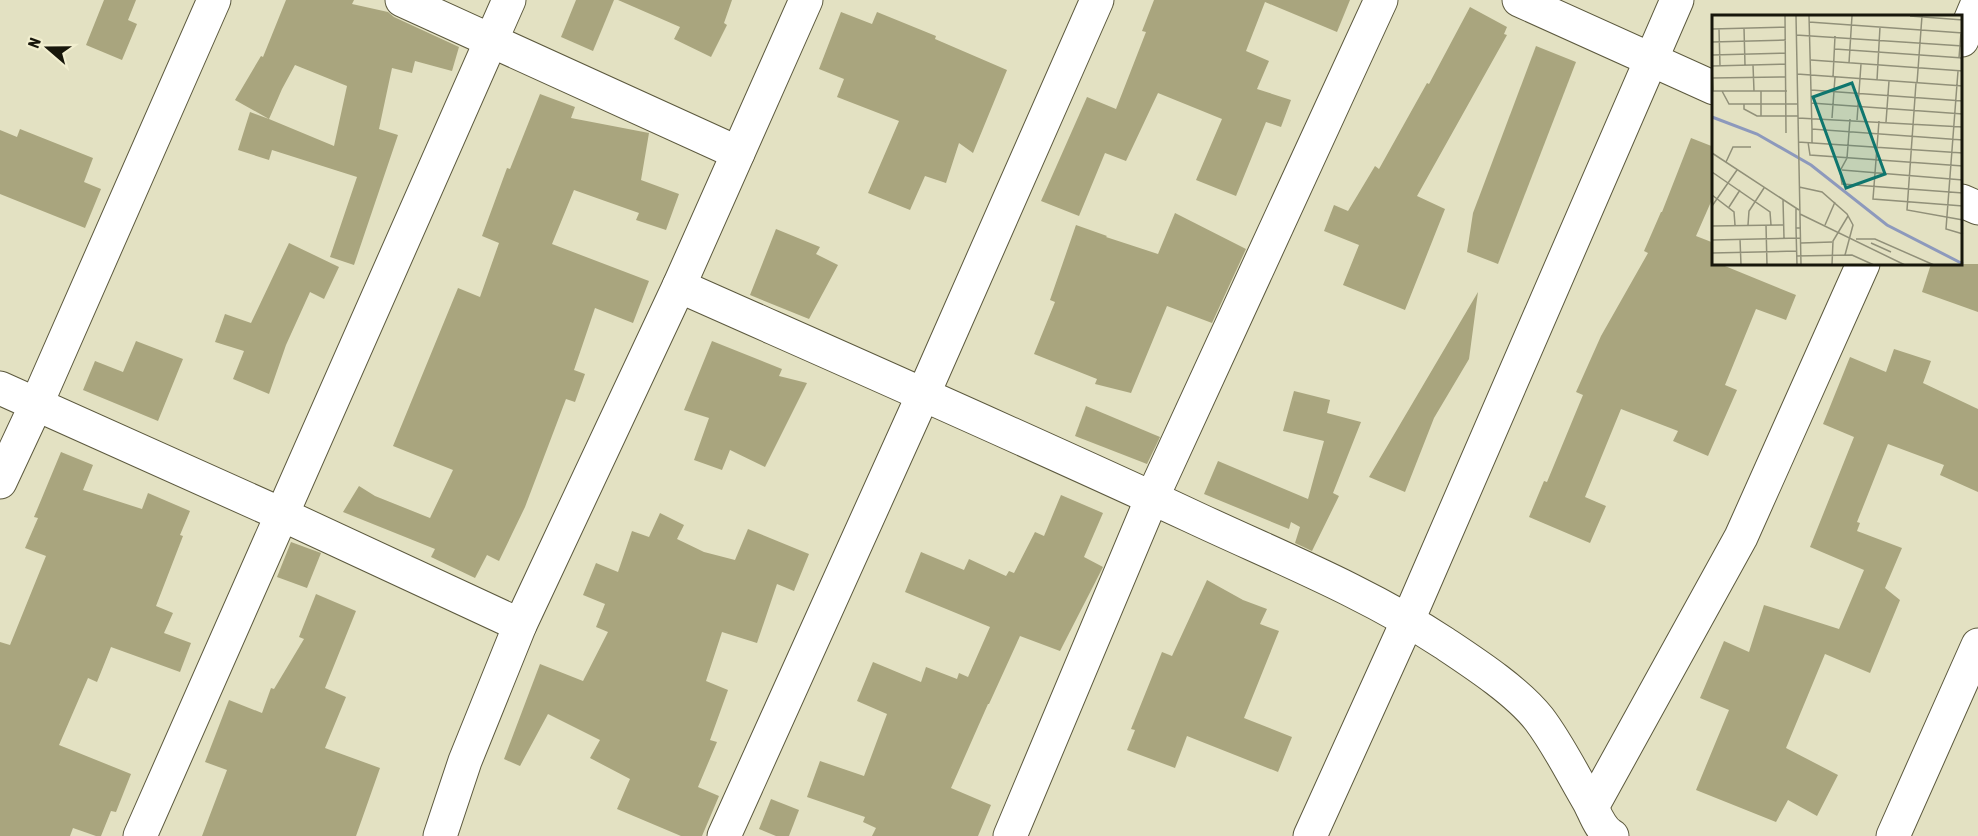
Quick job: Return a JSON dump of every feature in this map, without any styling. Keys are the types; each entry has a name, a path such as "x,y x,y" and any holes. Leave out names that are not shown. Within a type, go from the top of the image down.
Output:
{"street":[{"path":"0,482 214,0"},
{"path":"402,0 738,153"},
{"path":"140,836 509,0"},
{"path":"440,836 465,761 520,625 679,286 806,0"},
{"path":"724,836 1097,0"},
{"path":"1010,836 1152,498 1382,0"},
{"path":"1520,0 1712,87"},
{"path":"1310,836 1408,620 1677,0"},
{"path":"1963,38 1978,2"},
{"path":"1963,201 1978,208"},
{"path":"1592,807 1741,537 1862,266"},
{"path":"679,286 1152,498 1369,599 1408,620 1516,695 1537,717 1552,737 1592,807 1597,820 1612,836"},
{"path":"0,388 283,515 520,625"},
{"path":"1893,836 1978,645"}],"building":[{"path":"104,0 136,0 128,20 137,24 122,60 86,45"},
{"path":"286,0 354,0 352,4 388,12 394,17 459,47 452,71 415,61 412,73 392,68 379,129 398,135 354,265 330,257 357,177 272,150 269,160 238,150 250,112 269,119 235,100 261,56 263,57","holes":["295,65 347,86 334,146 269,119"]},
{"path":"576,0 614,0 593,51 561,37"},
{"path":"618,0 732,0 724,23 727,25 711,57 674,39 680,27"},
{"path":"1154,0 1350,0 1337,32 1265,2 1246,51 1269,61 1257,89 1291,100 1281,127 1266,122 1236,196 1196,180 1222,119 1158,93 1126,161 1105,153 1079,216 1041,201 1087,97 1116,109 1146,32 1142,31"},
{"path":"1470,7 1507,27 1504,34 1507,35 1417,196 1445,209 1405,310 1343,285 1359,245 1324,231 1334,205 1348,211 1375,166 1379,169 1427,83 1429,84"},
{"path":"841,12 872,24 877,12 936,36 935,39 1007,70 973,153 959,143 946,183 925,176 910,210 868,193 899,121 837,97 844,79 819,69"},
{"path":"1536,46 1576,62 1498,264 1467,252 1473,213"},
{"path":"540,94 575,107 571,118 649,133 641,180 679,194 666,230 636,220 639,213 574,190 552,244 649,281 633,323 595,308 574,370 585,374 575,402 566,399 525,507 499,561 487,555 475,578 431,557 435,549 343,512 359,486 375,496 430,518 453,470 393,446 458,288 480,297 499,243 482,236 507,168 510,169"},
{"path":"20,129 93,158 84,182 101,189 85,228 0,194 0,130 17,137"},
{"path":"1691,138 1712,146 1712,200 1696,236 1712,242 1712,266 1725,266 1796,295 1786,320 1756,309 1725,385 1737,390 1708,456 1673,441 1678,431 1621,409 1585,497 1606,506 1590,543 1529,517 1544,481 1547,482 1583,395 1576,392 1601,336 1648,253 1644,251"},
{"path":"1175,213 1246,249 1212,323 1167,306 1131,393 1095,384 1097,379 1034,354 1055,302 1050,300 1076,225 1158,254"},
{"path":"776,229 820,247 816,254 838,265 809,319 750,295"},
{"path":"289,243 339,267 324,299 310,292 286,345 269,394 233,379 244,351 215,342 225,314 251,323"},
{"path":"1978,264 1978,312 1922,292 1930,266"},
{"path":"1478,292 1469,359 1434,418 1405,492 1369,477"},
{"path":"136,341 183,359 158,421 83,390 95,361 123,372"},
{"path":"712,341 782,369 779,376 807,383 765,467 730,450 722,470 694,460 709,418 684,410"},
{"path":"1894,349 1931,361 1923,383 1978,409 1978,492 1940,475 1944,465 1888,444 1857,522 1860,523 1857,531 1902,548 1885,588 1900,600 1870,673 1825,654 1786,748 1838,775 1817,816 1788,800 1776,822 1696,790 1729,710 1700,698 1724,641 1749,652 1764,605 1839,629 1864,570 1810,547 1854,437 1823,424 1850,357 1886,372"},
{"path":"1294,391 1330,400 1327,413 1361,422 1333,493 1339,496 1312,551 1295,543 1300,527 1291,522 1289,529 1204,494 1218,461 1308,499 1324,441 1283,431"},
{"path":"1086,406 1160,437 1147,464 1075,436"},
{"path":"61,452 93,465 83,490 142,509 148,493 190,511 180,535 183,536 156,606 173,613 164,633 191,643 180,672 111,647 97,682 88,678 59,745 131,774 116,812 111,811 101,836 73,828 70,836 0,836 0,642 10,645 46,556 25,548 38,518 34,517"},
{"path":"1061,495 1103,513 1084,557 1103,567 1060,651 1020,636 988,704 951,788 991,805 978,836 872,836 876,828 863,822 865,817 807,797 820,761 864,776 887,714 857,701 873,662 921,682 926,667 957,679 959,673 968,677 990,627 905,592 921,552 964,570 969,559 1006,576 1009,571 1014,573 1035,532 1044,536"},
{"path":"660,513 684,525 677,539 704,552 735,560 748,529 809,554 794,591 777,584 757,643 722,632 706,681 728,690 710,740 717,742 698,787 719,796 702,836 681,836 617,809 630,779 590,758 600,740 548,714 520,766 504,759 540,664 583,681 608,632 596,627 605,604 583,595 596,563 618,572 632,531 649,537"},
{"path":"291,542 321,553 307,588 277,577"},
{"path":"1207,580 1243,600 1267,609 1260,624 1279,631 1244,718 1292,737 1278,772 1187,736 1175,768 1127,750 1135,730 1131,729 1162,652 1172,656"},
{"path":"316,594 356,611 325,688 346,697 325,748 380,768 356,836 202,836 227,770 205,762 229,700 262,713 271,688 274,689 304,639 299,637"},
{"path":"771,799 799,810 789,836 776,836 759,829"}]}
